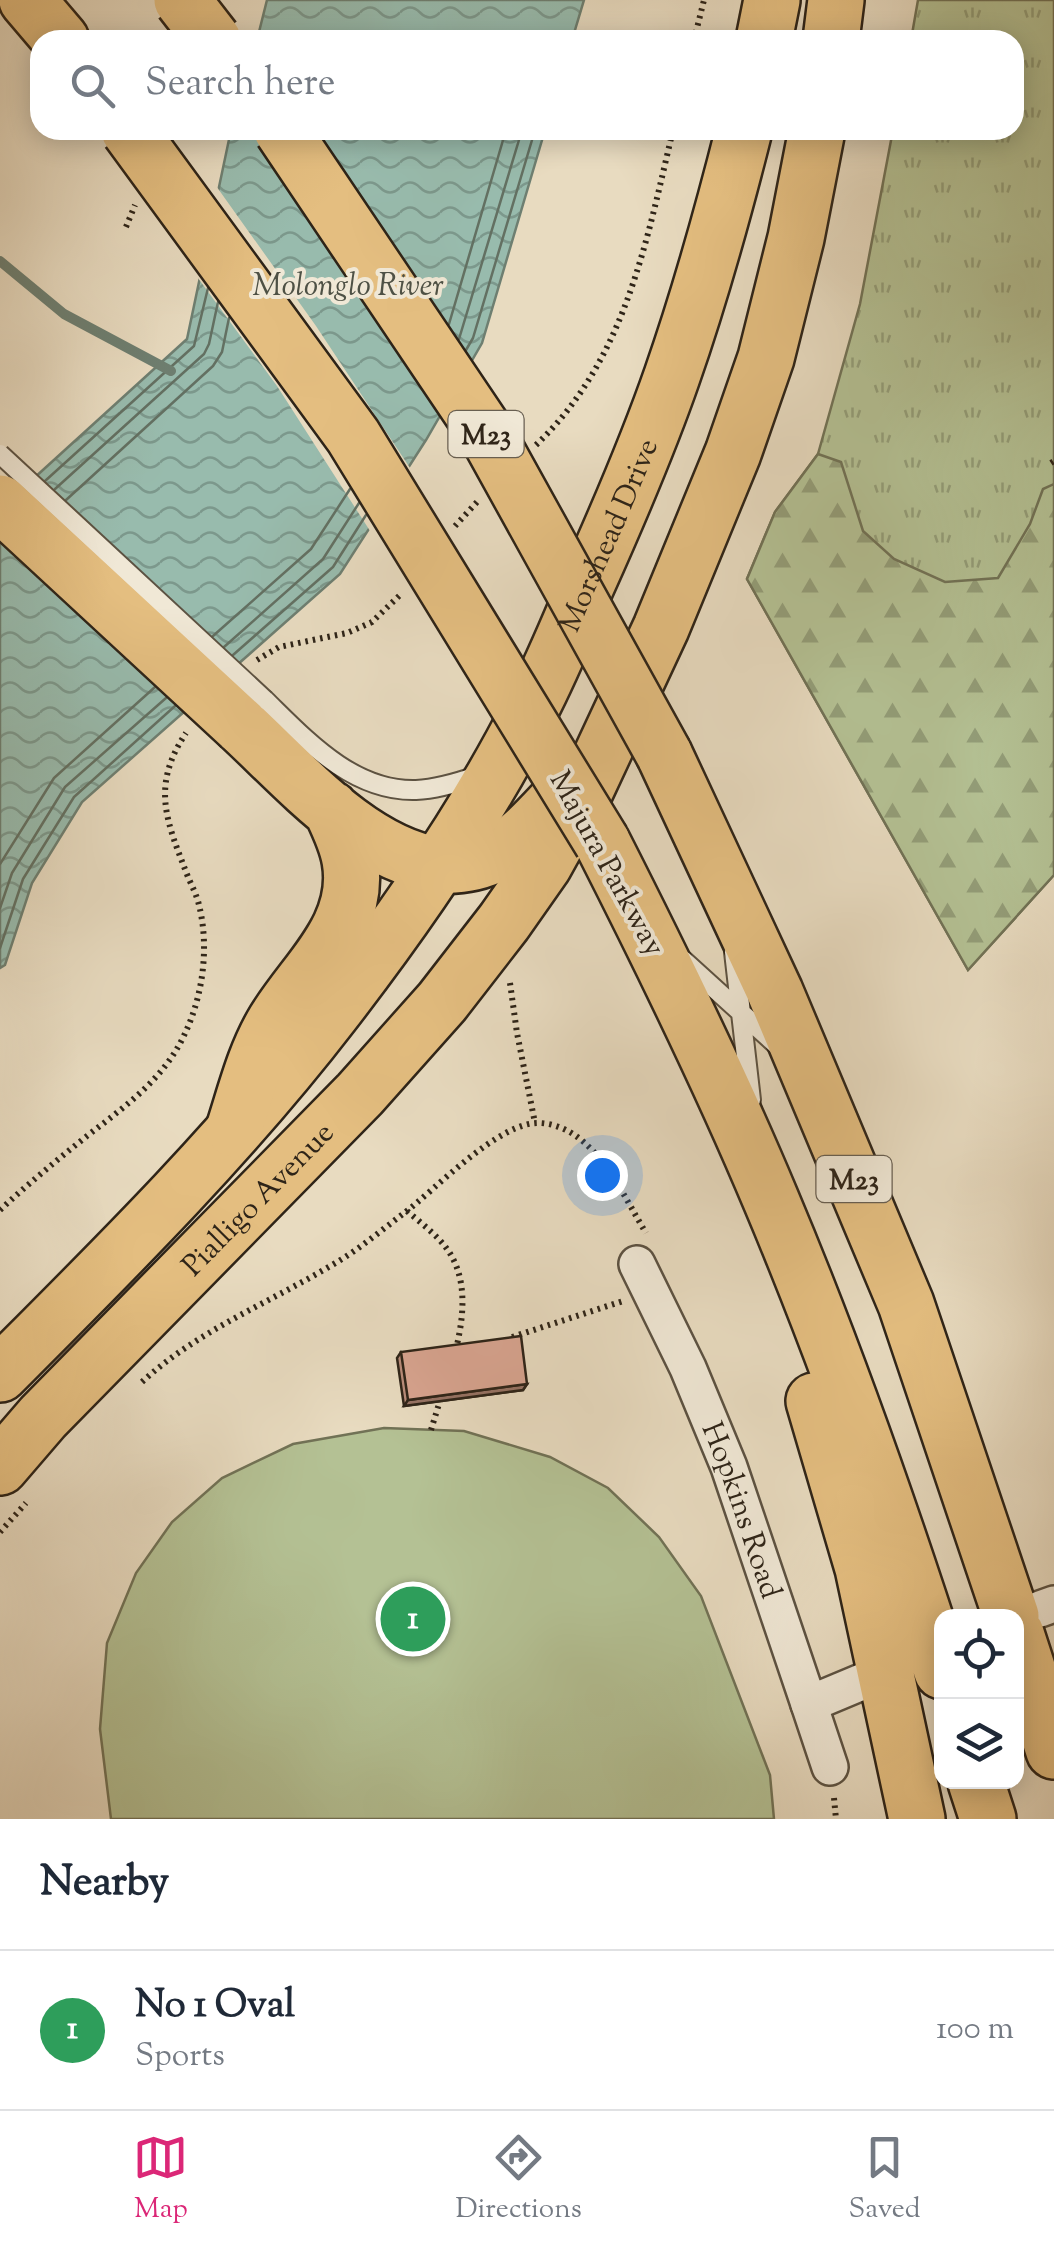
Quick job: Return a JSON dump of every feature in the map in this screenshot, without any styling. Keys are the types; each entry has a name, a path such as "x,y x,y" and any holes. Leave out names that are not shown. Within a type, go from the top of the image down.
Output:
{"main road":[{"path":"27,0 52,30"},
{"path":"182,0 205,30"},
{"path":"766,30 772,0"},
{"path":"832,30 836,0"},
{"name":"Majura Parkway","path":"136,140 353,436 602,842 711,1064 809,1292 886,1500 934,1647"},
{"name":"M23","path":"289,140 488,436 664,754 812,1078 1030,1616 1054,1751"},
{"name":"Morshead Drive","path":"406,913 496,770 546,677 672,376 741,140"},
{"path":"504,922 560,837 662,628 700,539 761,374 796,238 815,140"},
{"path":"0,503 331,810 382,846 407,857 455,866 493,857 517,842 603,751"},
{"path":"234,1129 264,1041 326,952 344,918 351,886 350,860 331,810"},
{"name":"Pialligo Avenue","path":"0,1374 130,1243 286,1070 406,913"},
{"name":"Pialligo Avenue","path":"18,1479 43,1417 360,1094 442,1002 504,922"},
{"path":"711,1064 739,1178 802,1362 864,1568 917,1819"},
{"path":"978,1789 988,1819"}],"street":[{"name":"Hopkins Road","path":"647,1267 729,1467 830,1767"},
{"path":"808,1704 864,1681"}],"lane":[{"path":"0,454 231,719 380,785 413,790 435,788 496,770"},
{"path":"729,892 739,1011 760,1174"},
{"path":"644,925 812,1078"}],"path":[{"path":"696,30 704,0"},
{"path":"529,452 556,426 615,330 642,262 671,140"},
{"path":"447,534 488,490"},
{"path":"255,661 279,647 346,633 372,622 407,587"},
{"path":"0,1210 142,1093 174,1054 192,1020 204,964 200,905 168,826 164,794 178,744 231,719"},
{"path":"504,922 512,1004 535,1123"},
{"path":"134,1389 190,1345 344,1258 501,1135 535,1123 558,1127 582,1140 606,1167 647,1267 503,1340"},
{"path":"408,1211 446,1246 454,1260 463,1309 455,1354 471,1349"},
{"path":"431,1430 443,1392"},
{"path":"0,1532 18,1479"}],"green space":[{"path":"918,0 1054,0 1054,875 968,970 747,579 775,512 818,454 860,304 891,140 1024,140 1024,30 913,30"},
{"path":"818,454 841,462 863,531 894,559 945,582 998,578 1030,524 1043,489 1054,484 1054,875 968,970 747,579 775,512"},
{"path":"384,1428 464,1431 550,1457 608,1488 659,1537 701,1596 770,1775 774,1819 111,1819 100,1729 107,1643 136,1573 172,1522 222,1478 293,1444"}],"water":[{"path":"267,0 584,0 575,30 260,30"},
{"name":"Molonglo River","path":"229,140 542,140 482,343 426,440 340,574 82,802 32,883 5,965 0,968 0,509 187,339"}],"pier":[{"path":"214,183 316,326 412,471 372,534 277,386 195,274"}],"building":[{"path":"521,1336 527,1384 408,1400 401,1352"}],"waterway":[{"path":"0,261 64,314 171,371"}],"place":[{"name":"No 1 Oval","path":"413,1619"}]}
